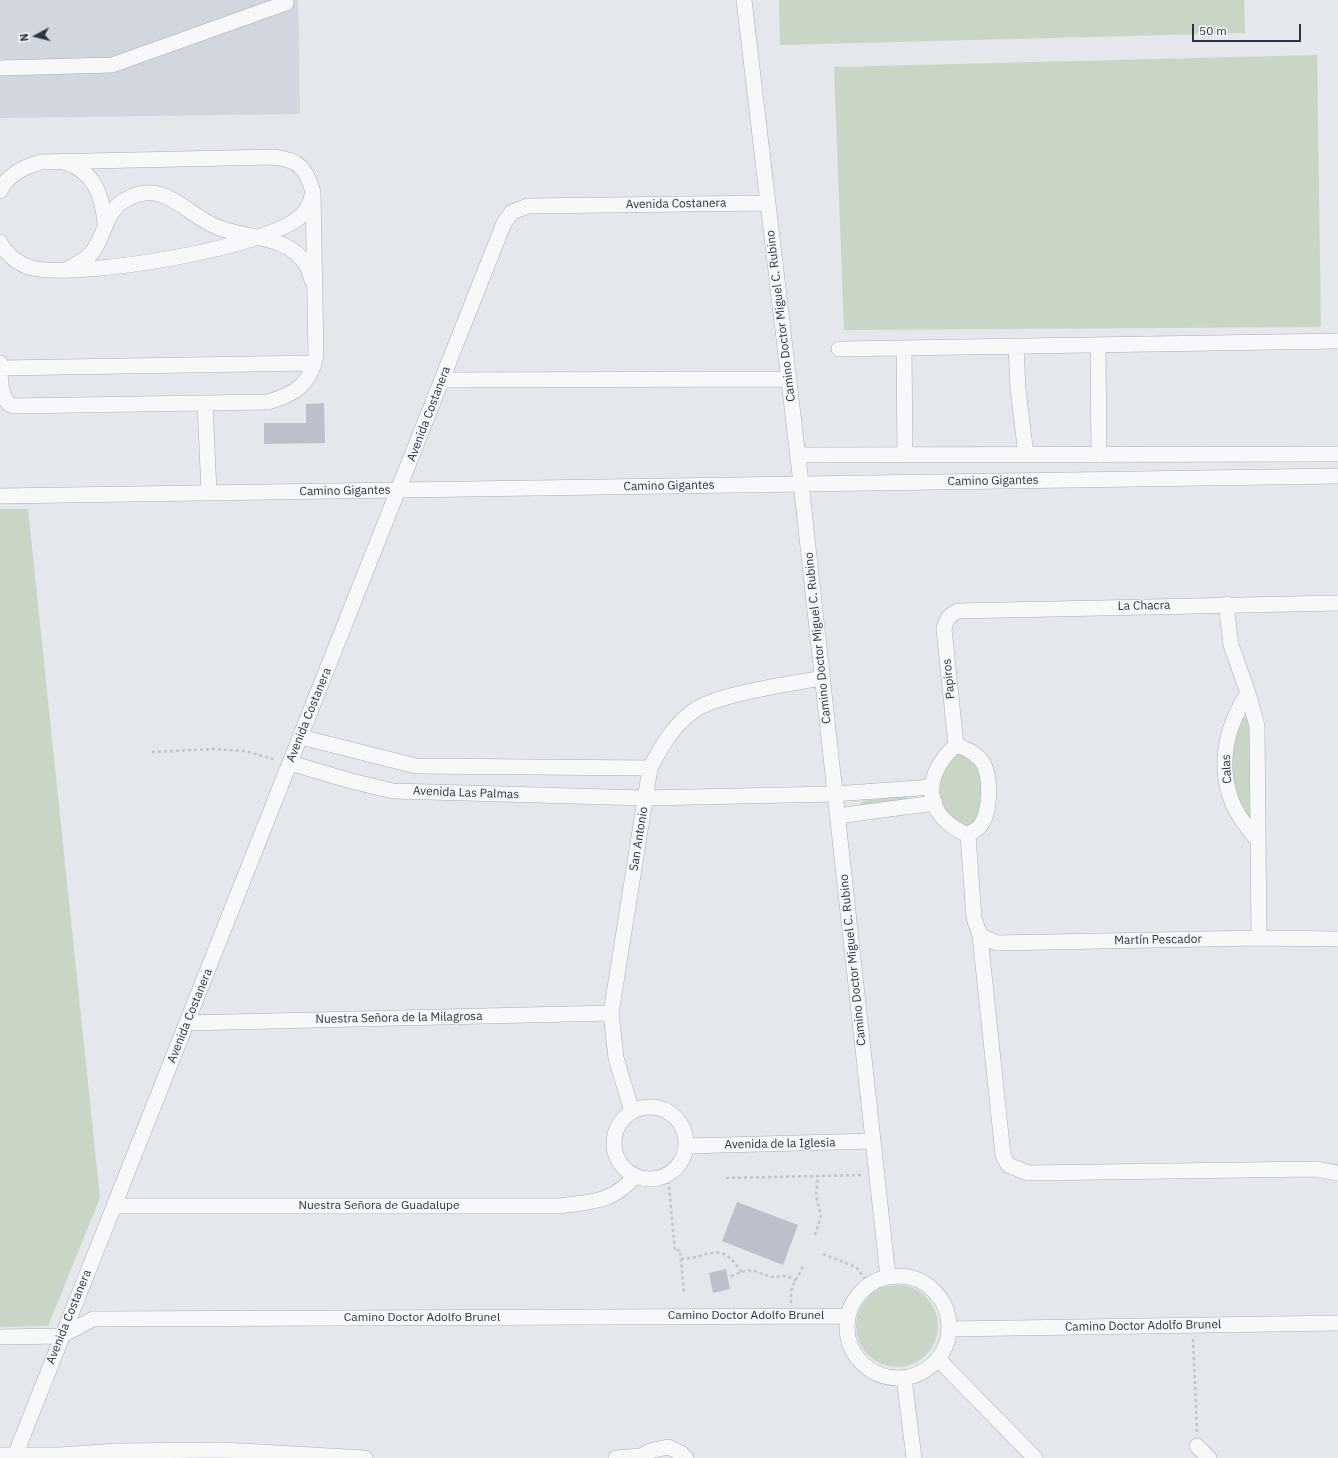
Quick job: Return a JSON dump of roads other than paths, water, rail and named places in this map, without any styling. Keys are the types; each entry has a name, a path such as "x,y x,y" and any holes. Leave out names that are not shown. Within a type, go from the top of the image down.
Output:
{"street":[{"path":"0,68 112,65 286,3 286,0"},
{"name":"Camino Doctor Miguel C. Rubino","path":"744,0 801,484 888,1277"},
{"path":"0,191 13,175 25,167 41,162 274,157 287,159 301,166 309,178 313,192 315,288 314,363 312,372 293,393 268,402 13,406 7,404 2,398 0,363"},
{"path":"61,161 75,166 88,176 97,188 103,204 105,223"},
{"path":"0,242 3,248 16,259 31,268 67,270 142,264 201,252 253,238 278,229 302,216 310,204 313,192"},
{"path":"67,270 82,261 93,251 101,237 105,223 113,210 125,200 140,193 156,193 184,205 216,227 253,238 281,244 296,254 307,265 315,288"},
{"name":"Avenida Costanera","path":"15,1456 61,1336 187,1023 504,223 512,212 528,206 768,203"},
{"path":"839,349 1338,341"},
{"path":"1098,345 1099,455"},
{"path":"1016,346 1018,389 1026,455"},
{"path":"904,348 905,455"},
{"path":"0,368 314,363"},
{"path":"442,380 788,379"},
{"path":"205,403 209,493"},
{"path":"797,455 1338,454"},
{"name":"Camino Gigantes","path":"0,496 1338,476"},
{"name":"La Chacra","path":"951,614 968,610 1338,603"},
{"path":"1226,604 1231,646 1248,693 1257,726 1259,938"},
{"name":"Papiros","path":"951,614 944,629 956,744"},
{"name":"San Antonio","path":"632,1112 616,1058 611,1013 650,768 666,738 692,711 713,700 822,678"},
{"name":"Calas","path":"1248,693 1237,710 1227,739 1224,761 1226,782 1230,797 1242,820 1258,841"},
{"path":"301,736 416,766 650,768"},
{"path":"956,744 970,750 981,760 987,776 989,795 987,812 980,827 968,835 957,830 948,823 935,803 932,787 938,765 944,756 956,744"},
{"name":"Avenida Las Palmas","path":"290,763 351,782 393,791 646,798 834,794"},
{"path":"834,794 932,787"},
{"path":"837,816 935,803"},
{"path":"968,835 974,918 980,936 1003,1155 1008,1165 1028,1173 1316,1169 1338,1173"},
{"name":"Martín Pescador","path":"980,936 997,943 1259,938 1338,939"},
{"name":"Nuestra Señora de la Milagrosa","path":"187,1023 611,1013"},
{"path":"648,1107 665,1110 673,1115 683,1129 686,1146 681,1163 668,1175 652,1180 634,1176 621,1165 614,1149 615,1132 619,1124 632,1112 648,1107"},
{"name":"Avenida de la Iglesia","path":"686,1146 873,1141"},
{"name":"Nuestra Señora de Guadalupe","path":"114,1206 561,1206 605,1199 624,1188 634,1176"},
{"path":"904,1276 918,1280 931,1288 941,1300 947,1314 949,1329 947,1341 938,1359 928,1369 917,1375 904,1378 890,1378 877,1374 865,1367 855,1356 849,1344 848,1316 858,1296 870,1285 888,1277 904,1276"},
{"name":"Camino Doctor Adolfo Brunel","path":"0,1336 61,1336 92,1320 848,1316"},
{"name":"Camino Doctor Adolfo Brunel","path":"949,1329 1338,1323"},
{"path":"938,1359 1035,1458"},
{"path":"904,1378 914,1458"},
{"path":"1198,1446 1209,1458"},
{"path":"616,1458 643,1457 650,1450 668,1447 683,1456"},
{"path":"0,1455 60,1455 117,1451 223,1450 365,1458"}]}
